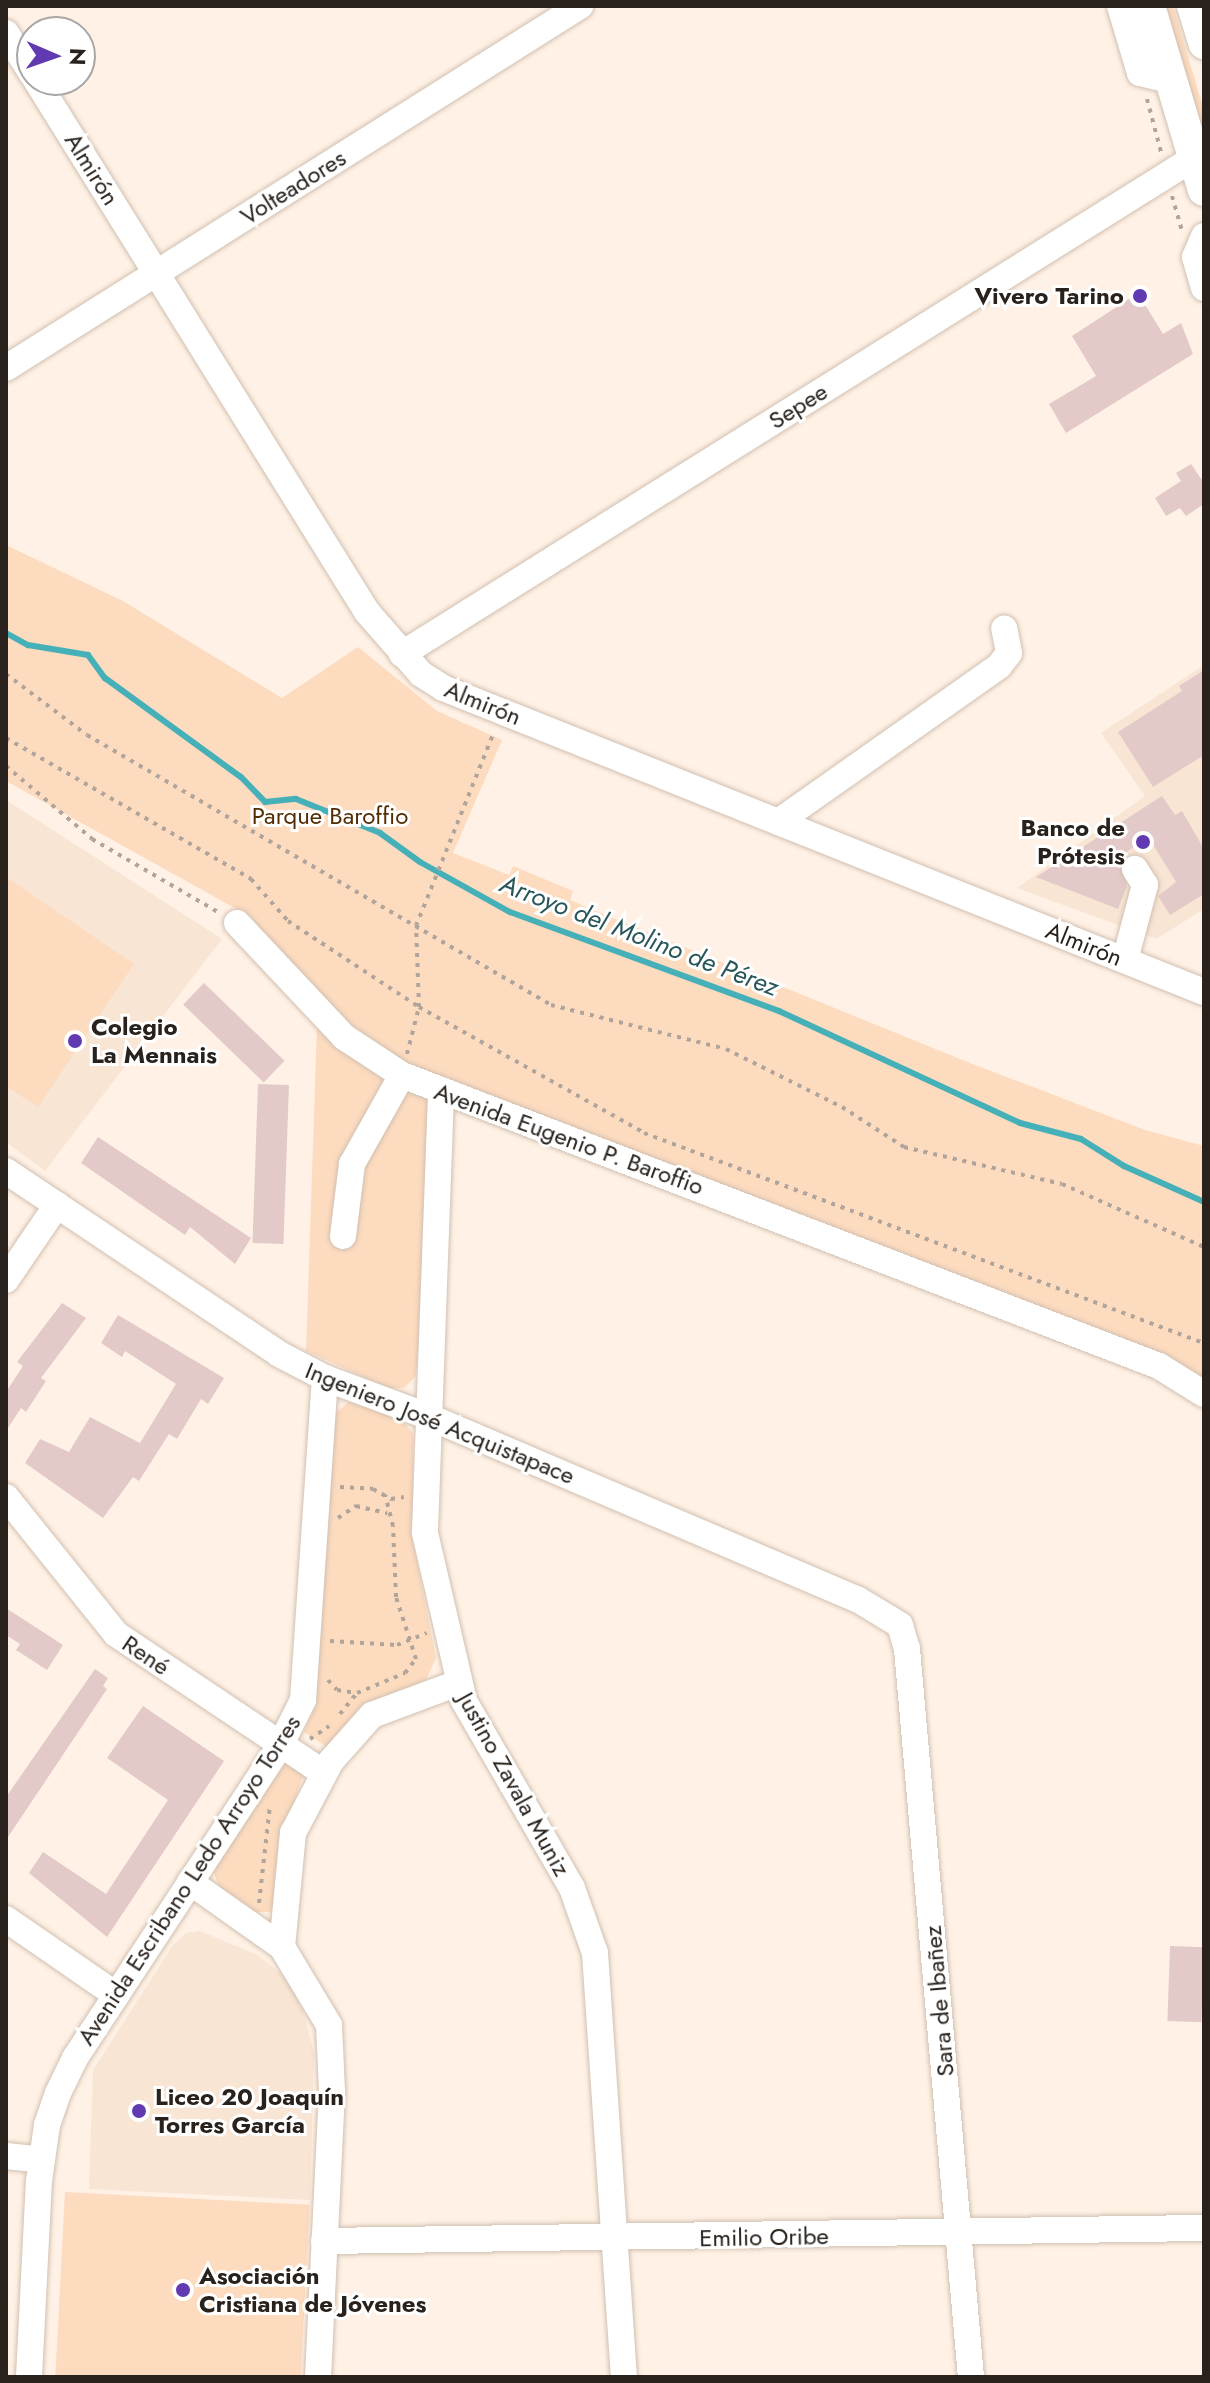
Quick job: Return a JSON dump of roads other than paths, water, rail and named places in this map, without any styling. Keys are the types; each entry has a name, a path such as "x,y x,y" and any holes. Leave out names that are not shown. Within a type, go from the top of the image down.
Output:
{"main road":[{"path":"1149,6 1204,190"},
{"path":"1193,6 1204,43"}],"street":[{"name":"Volteadores","path":"6,368 580,6"},
{"path":"1120,6 1140,73 1170,80"},
{"name":"Almirón","path":"46,96 367,612 402,654 443,688 1204,992"},
{"name":"Sepee","path":"402,654 1194,158"},
{"path":"1204,236 1195,257 1204,288"},
{"path":"778,822 999,666 1009,653 1004,628"},
{"path":"1125,960 1145,885 1135,869"},
{"name":"Avenida Eugenio P. Baroffio","path":"237,923 344,1037 402,1075 441,1094 466,1096 1130,1355 1204,1394"},
{"path":"343,1236 352,1164 402,1075"},
{"name":"Justino Zavala Muniz","path":"441,1094 425,1533 458,1683 492,1754 572,1888 595,1953 617,2239 624,2377"},
{"name":"Ingeniero José Acquistapace","path":"6,1171 279,1354 325,1378 427,1416 857,1599 900,1625"},
{"path":"6,1280 57,1205"},
{"name":"Avenida Escribano Ledo Arroyo Torres","path":"29,2377 42,2160 58,2093 116,1995 190,1882 291,1750 308,1682 325,1378"},
{"name":"René","path":"6,1497 103,1622 324,1773"},
{"name":"Sara de Ibañez","path":"900,1625 907,1649 971,2377"},
{"path":"282,1947 293,1833 324,1773 372,1715 458,1683"},
{"path":"190,1882 282,1947 329,2025 332,2091 318,2377"},
{"path":"6,1919 116,1995"},
{"path":"6,2156 42,2160"},
{"name":"Emilio Oribe","path":"324,2241 960,2235 1204,2228"}],"waterway":[{"name":"Arroyo del Molino de Pérez","path":"6,633 28,645 88,655 105,678 241,777 265,802 296,799 380,833 420,862 510,912 779,1011 1020,1123 1081,1139 1124,1166 1204,1202"}],"place":[{"name":"Vivero Tarino","path":"1140,296"},
{"name":"Banco de Prótesis","path":"1143,842"},
{"name":"Colegio La Mennais","path":"75,1041"},
{"name":"Liceo 20 Joaquín Torres García","path":"139,2111"},
{"name":"Asociación Cristiana de Jóvenes","path":"183,2290"}],"park label":[{"name":"Parque Baroffio","path":"330,816"}]}
